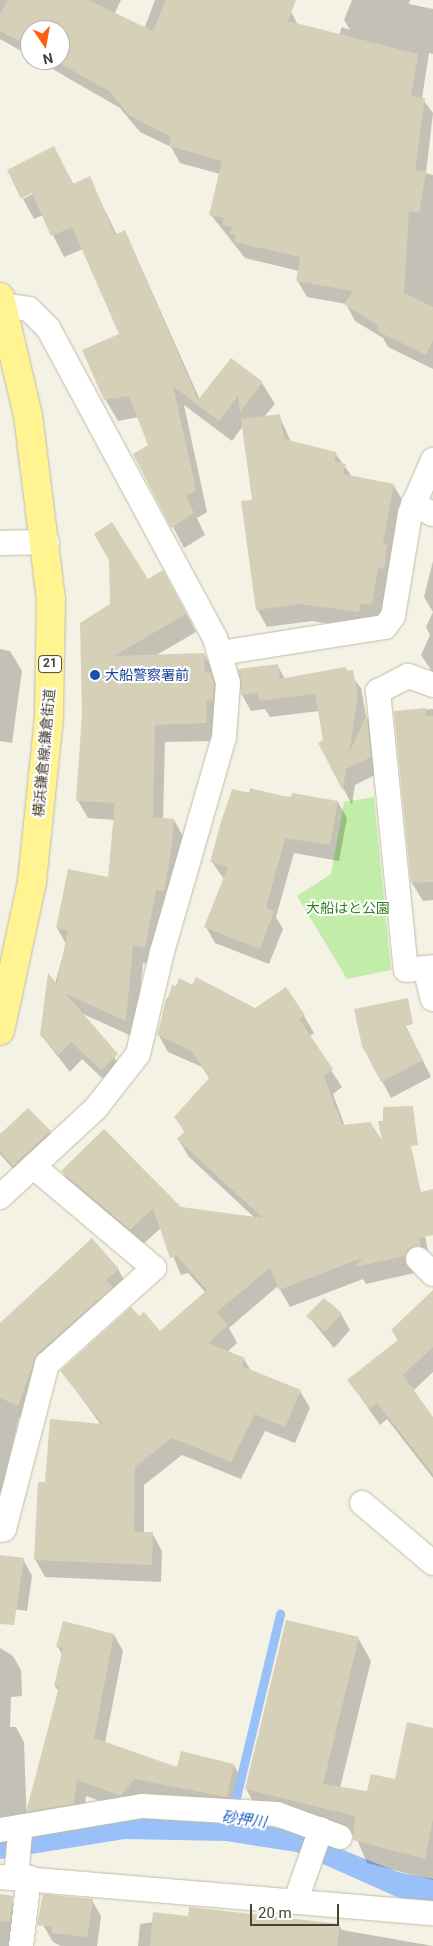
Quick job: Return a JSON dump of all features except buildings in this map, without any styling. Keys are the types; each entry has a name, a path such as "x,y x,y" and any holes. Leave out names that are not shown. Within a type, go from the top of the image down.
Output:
{"main road":[{"name":"横浜鎌倉線;鎌倉街道","path":"0,1031 32,882 49,716 52,599 47,542 28,415 1,301"}],"street":[{"path":"0,1197 120,1082 138,1054 162,952 224,737 228,683 220,653 134,480 48,328 29,309 1,301"},
{"path":"220,653 385,627 392,616 423,509 433,460"},
{"path":"0,543 47,542"},
{"path":"432,999 429,967 406,970 378,691 408,676 433,685"},
{"path":"0,1530 4,1529 47,1364 154,1268 33,1166"},
{"path":"362,1503 433,1563"},
{"path":"21,1946 9,1830 142,1806 220,1809 277,1814 327,1832 308,1866 296,1900"},
{"path":"15,1877 433,1913"}],"green space":[{"name":"大船はと公園","path":"374,797 391,970 347,979 297,896 331,874 344,802"}],"water":[{"name":"砂押川","path":"124,1816 233,1818 303,1834 398,1872 433,1879 433,1903 406,1901 296,1852 226,1841 125,1839 0,1859 0,1839"}],"waterway":[{"path":"233,1810 280,1614"}],"place":[{"name":"大船警察署前","path":"95,675"}]}
